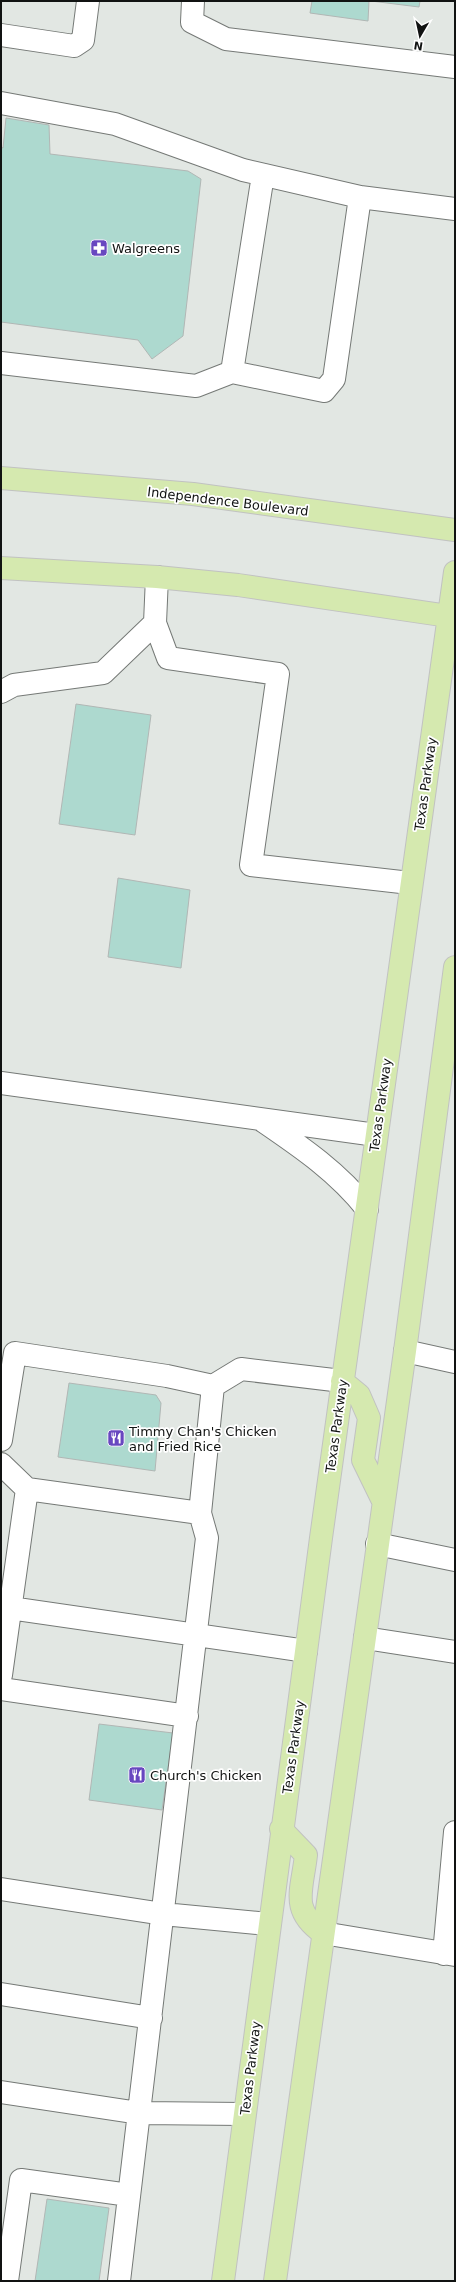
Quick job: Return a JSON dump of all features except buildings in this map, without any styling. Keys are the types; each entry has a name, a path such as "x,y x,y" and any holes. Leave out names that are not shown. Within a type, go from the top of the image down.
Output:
{"main road":[{"name":"Independence Boulevard","path":"1,478 193,494 455,530"},
{"path":"1,568 157,577 238,585 452,617"},
{"name":"Texas Parkway","path":"223,2281 268,1924 367,1209 410,883 452,617 455,572"},
{"path":"276,2281 377,1544 448,1063 455,967"},
{"path":"342,1381 359,1395 368,1418 363,1460 384,1501"},
{"path":"281,1829 306,1855 300,1907 309,1924 323,1933"}],"lane":[{"path":"1,35 74,46 83,40 88,1"},
{"path":"194,1 192,22 226,39 455,67"},
{"path":"1,103 115,124 243,170 263,175 360,197 455,209"},
{"path":"232,372 263,175"},
{"path":"1,363 196,386 232,372 324,391 334,379 360,197"},
{"path":"157,577 155,623 168,658 278,674 251,865 410,883"},
{"path":"1,692 14,685 103,673 155,623"},
{"path":"1,1083 376,1135"},
{"path":"261,1119 319,1160 349,1186 367,1209"},
{"path":"405,1351 455,1362"},
{"path":"1,1440 15,1353 167,1376 213,1386 241,1369 342,1381"},
{"path":"119,2281 197,1635 207,1538 200,1513 213,1386"},
{"path":"1,1464 27,1489 200,1513"},
{"path":"1,1675 27,1489"},
{"path":"377,1544 455,1560"},
{"path":"10,1608 306,1651"},
{"path":"365,1638 455,1652"},
{"path":"1,1689 187,1716"},
{"path":"323,1933 449,1954 455,1832"},
{"path":"1,1889 163,1914 268,1924"},
{"path":"1,1994 151,2018"},
{"path":"1,2092 139,2113 244,2114"},
{"path":"6,2281 21,2180 129,2195"}],"place":[{"name":"Walgreens","path":"99,248"},
{"name":"Timmy Chan's Chicken and Fried Rice","path":"116,1438"},
{"name":"Church's Chicken","path":"137,1775"}]}
